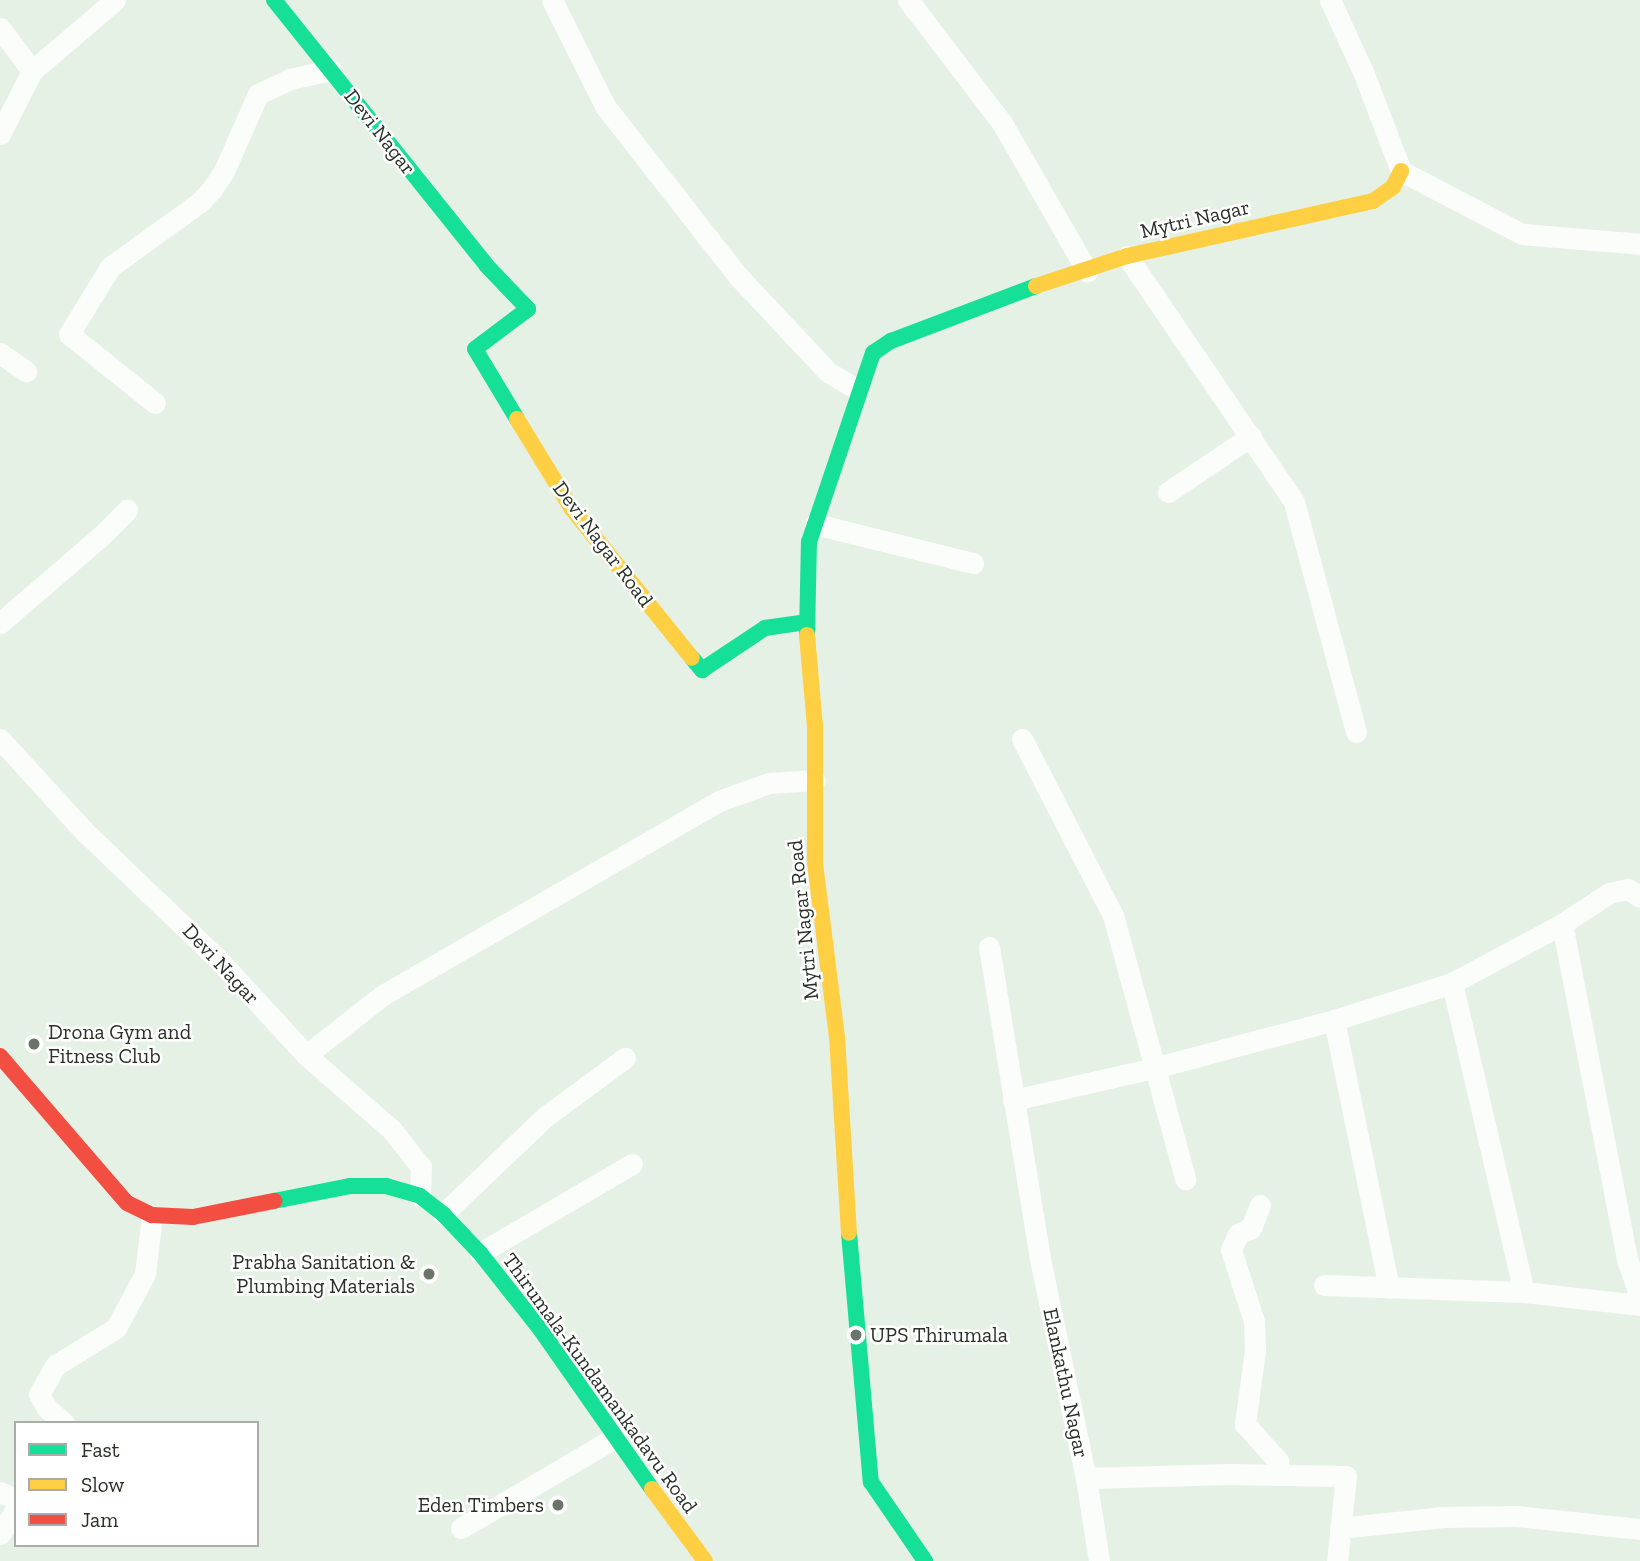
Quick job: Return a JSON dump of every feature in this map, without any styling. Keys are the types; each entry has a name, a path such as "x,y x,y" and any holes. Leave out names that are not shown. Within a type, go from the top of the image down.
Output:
{"street":[{"path":"0,134 32,71 115,0"},
{"name":"Devi Nagar","path":"274,0 486,265"},
{"path":"552,0 606,106 737,275 828,372 858,390"},
{"path":"908,0 1002,123 1087,271"},
{"path":"1333,1 1401,171 1522,234 1640,244"},
{"path":"0,28 32,71"},
{"path":"155,403 69,334 110,267 200,202 212,189 224,171 258,94 290,79 331,70"},
{"name":"Mytri Nagar","path":"989,302 1127,256 1373,201 1393,187 1401,171"},
{"path":"1127,256 1294,502 1356,733"},
{"name":"Devi Nagar Road","path":"486,265 528,309 475,349 572,509 702,670 765,628 806,622"},
{"name":"Mytri Nagar Road","path":"925,1561 871,1482 856,1335 837,1037 815,863 815,726 806,622 809,542 858,390 873,353 891,341 989,302"},
{"path":"0,353 26,371"},
{"path":"1168,492 1251,436"},
{"path":"0,623 101,536 127,510"},
{"path":"815,524 973,564"},
{"name":"Devi Nagar","path":"0,739 85,832 216,957 306,1055 392,1130 421,1167 420,1196"},
{"path":"1021,739 1113,915 1185,1179"},
{"path":"306,1055 383,995 719,801 769,782 815,780"},
{"path":"1013,1100 1154,1068 1334,1020 1452,983 1562,924 1620,889 1628,889 1640,897"},
{"path":"1562,924 1628,1262 1640,1297"},
{"name":"Elankathu Nagar","path":"989,947 1039,1254 1086,1478 1346,1476 1337,1561"},
{"path":"1452,983 1524,1292"},
{"path":"1334,1020 1389,1287"},
{"name":"Thirumala-Kundamankadavu Road","path":"0,1056 127,1203 152,1215 192,1217 350,1186 386,1186 420,1196 443,1214 480,1253 540,1329 705,1561"},
{"path":"443,1214 546,1116 625,1058"},
{"path":"480,1253 632,1164"},
{"path":"1260,1205 1251,1228 1238,1234 1231,1250 1254,1321 1255,1350 1245,1424 1278,1461 1275,1475"},
{"path":"62,1421 47,1408 38,1394 55,1365 117,1328 145,1274 152,1215"},
{"path":"1324,1285 1524,1292 1640,1305"},
{"path":"461,1528 616,1437"},
{"path":"1086,1478 1099,1561"},
{"path":"0,1534 14,1512"},
{"path":"1340,1528 1443,1517 1516,1516 1640,1529"}],"traffic: fast":[{"path":"274,0 486,265 528,309 475,349 517,419"},
{"path":"807,635 809,542 873,353 891,341 1036,286"},
{"path":"692,658 702,670 765,628 806,622"},
{"path":"274,1201 350,1186 386,1186 420,1196 443,1214 480,1253 540,1329 652,1489"},
{"path":"849,1233 871,1482 925,1561"}],"traffic: slow":[{"path":"1036,286 1127,256 1373,201 1393,187 1401,171"},
{"path":"517,419 572,509 692,658"},
{"path":"807,635 815,726 815,863 837,1037 849,1233"},
{"path":"652,1489 705,1561"}],"traffic: jam":[{"path":"0,1056 127,1203 152,1215 193,1217 274,1201"}],"place":[{"name":"Drona Gym and Fitness Club","path":"34,1044"},
{"name":"Prabha Sanitation & Plumbing Materials","path":"429,1274"},
{"name":"UPS Thirumala","path":"856,1335"},
{"name":"Eden Timbers","path":"558,1505"}]}
